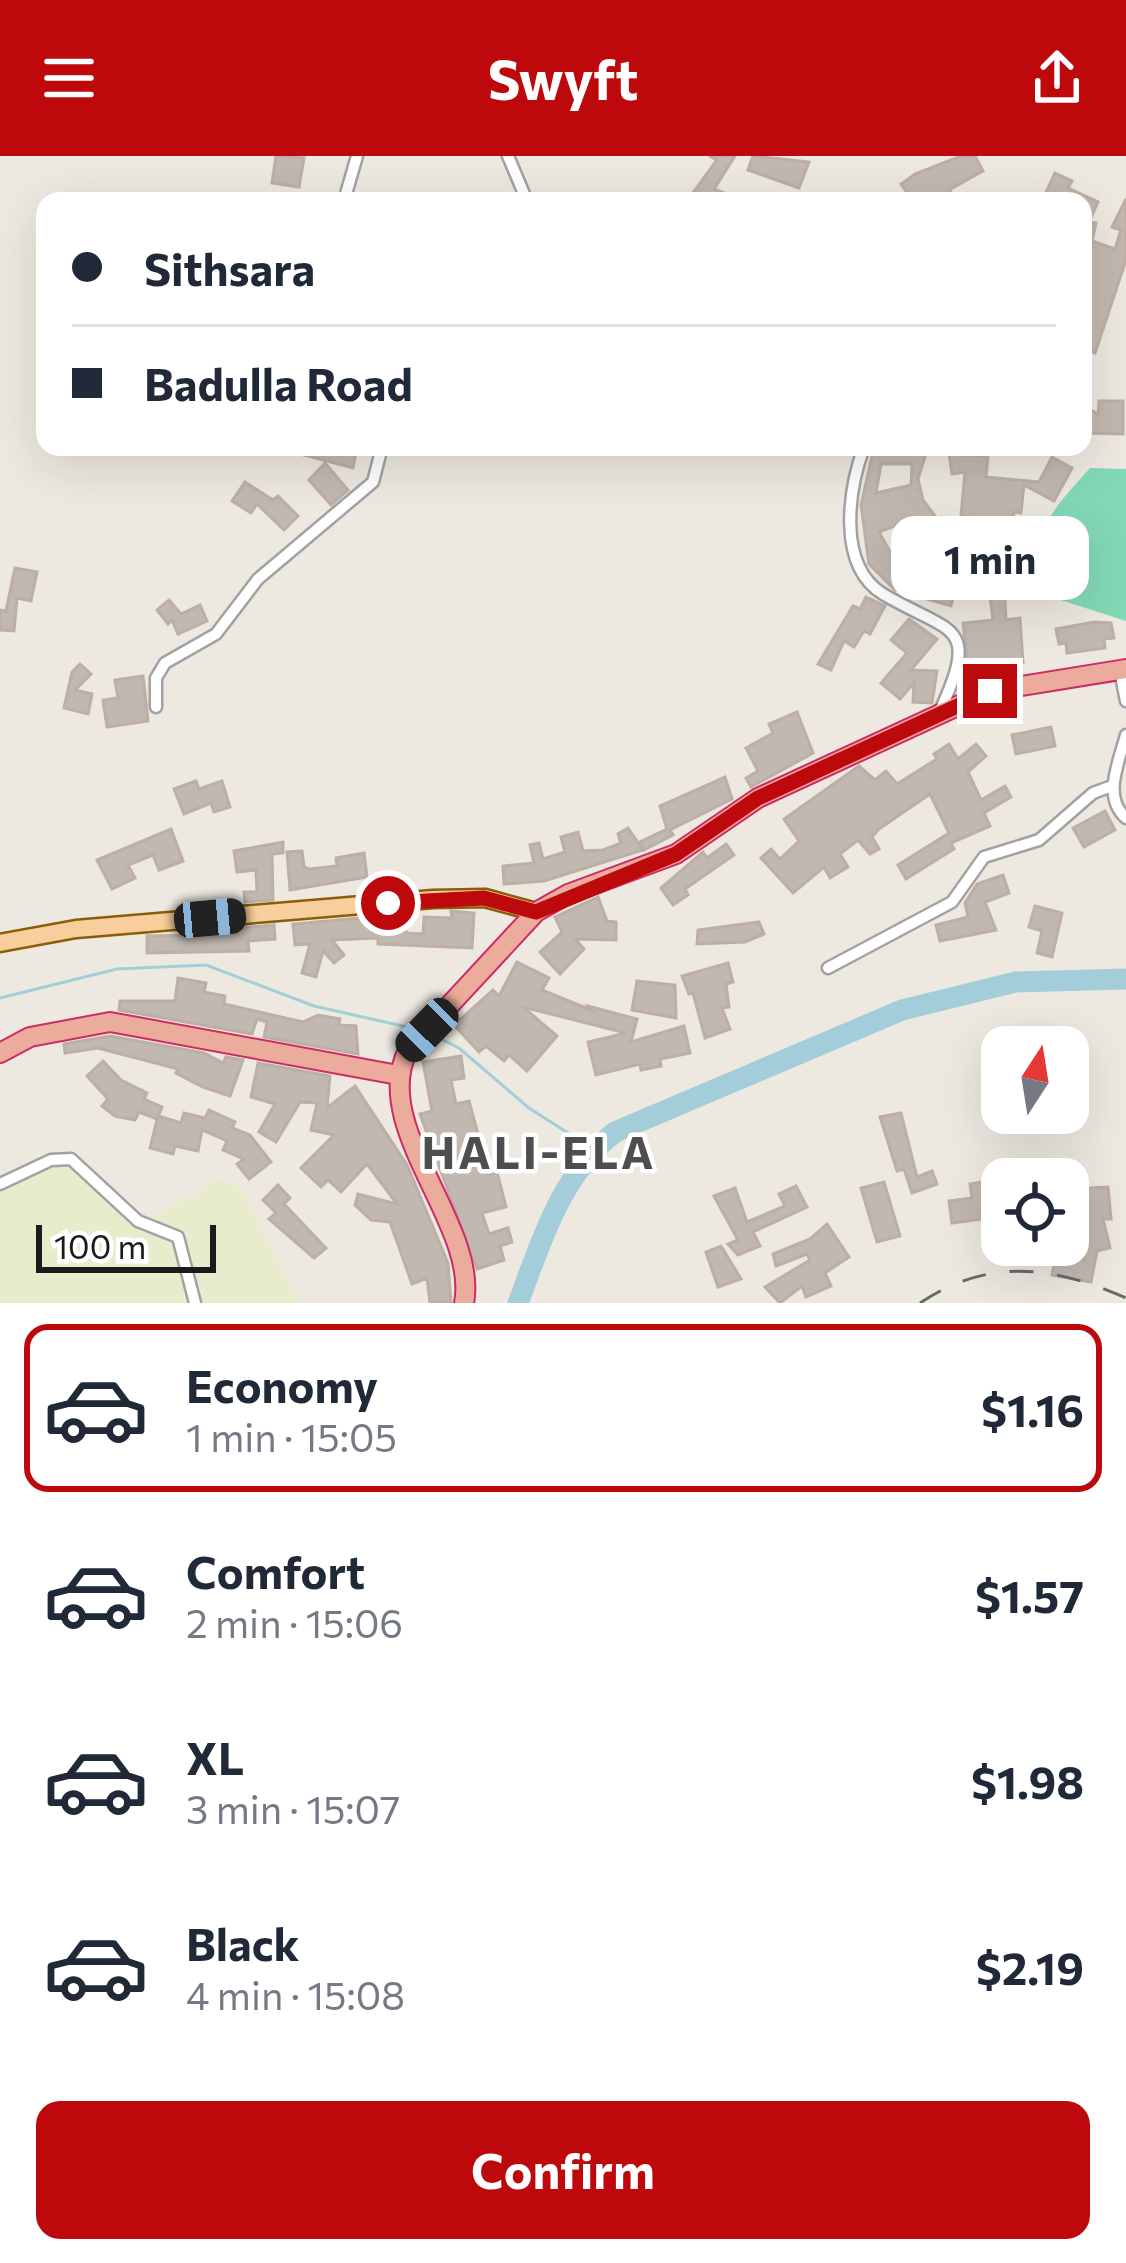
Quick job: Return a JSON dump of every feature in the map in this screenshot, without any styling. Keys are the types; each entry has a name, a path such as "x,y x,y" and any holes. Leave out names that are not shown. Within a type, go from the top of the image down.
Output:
{"highway":[{"path":"464,1303 462,1267 403,1110 398,1075 408,1050 536,912 676,854 758,798 990,691 1123,670"},
{"path":"0,1053 53,1031 110,1022 398,1075"}],"main road":[{"path":"0,943 76,929 433,899 484,898 536,912"}],"street":[{"path":"347,192 357,156"},
{"path":"508,156 523,192"},
{"path":"155,707 156,678 164,663 216,634 258,579 373,482 380,456"},
{"path":"861,456 852,480 850,513 860,562 878,591 935,617 953,634 957,674 938,715"},
{"path":"1123,670 1126,701"},
{"path":"1126,735 1112,786 1117,810 1126,818"},
{"path":"828,968 952,902 984,857 1039,841 1094,793 1112,786"},
{"path":"0,1184 52,1160 71,1160 138,1221 178,1237 195,1303"}],"green space":[{"path":"1090,468 1126,469 1126,621 1045,595 1041,553 1047,524"},
{"path":"71,1160 96,1175 142,1222 220,1179 234,1185 247,1196 300,1303 0,1303 0,1184 15,1184 48,1161"}],"building":[{"path":"276,156 304,158 299,187 272,183"},
{"path":"709,156 735,156 714,189 722,192 694,192 717,160"},
{"path":"753,156 809,162 799,188 748,170"},
{"path":"961,156 975,156 983,171 951,192 907,192 901,184"},
{"path":"1055,173 1072,181 1068,188 1077,192 1046,192"},
{"path":"1126,199 1126,260 1095,353 1092,241 1115,249 1121,230 1112,227"},
{"path":"1099,401 1123,401 1123,434 1092,433 1092,411 1098,414"},
{"path":"308,456 355,456 353,468"},
{"path":"872,456 925,456 918,479 923,500 938,520 942,517 959,535 941,550 909,520 879,532 898,566 904,554 924,566 920,577 943,582 945,568 960,570 951,606 895,590 869,564 861,505","holes":["881,464 912,464 911,485 876,493"]},
{"path":"949,456 988,456 986,477 1039,482 1052,457 1072,468 1054,501 1024,485 1021,513 1014,512 1013,520 1002,520 1001,532 976,530 977,518 961,516 965,472 952,474"},
{"path":"325,463 348,490 331,505 309,480"},
{"path":"245,482 273,500 278,496 298,516 284,530 257,504 251,513 232,501"},
{"path":"973,550 988,553 986,579 1004,580 1006,620 1020,618 1023,663 993,666 994,675 969,677 963,623 993,620 990,596 971,595"},
{"path":"15,568 37,572 31,601 17,598 14,631 0,630 0,610 6,611"},
{"path":"866,597 885,606 870,634 864,631 854,647 844,641 831,670 818,664 853,606 860,609"},
{"path":"169,600 181,614 200,605 207,621 178,634 172,620 168,624 157,610"},
{"path":"909,619 937,639 911,670 937,671 932,703 913,702 914,683 900,699 881,683 907,653 891,640"},
{"path":"1111,623 1114,638 1104,639 1105,648 1067,653 1066,643 1059,644 1056,629"},
{"path":"80,664 91,674 75,690 92,694 88,714 64,708 72,672"},
{"path":"143,676 148,721 107,727 103,700 118,698 115,680"},
{"path":"797,712 813,753 751,787 746,778 758,771 746,748 773,733 769,724"},
{"path":"1051,727 1055,746 1016,754 1012,735"},
{"path":"949,744 958,759 976,744 986,756 968,772 981,800 1005,786 1011,797 984,813 990,826 951,843 954,849 906,879 898,865 949,833 930,794 879,829 872,837 879,849 870,854 858,840 840,854 848,867 830,878 824,867 793,893 761,858 771,849 780,859 799,841 784,819 859,766 875,780 886,771 897,784 937,759 934,754"},
{"path":"725,777 732,799 670,830 673,835 644,850 640,842 667,829 660,806"},
{"path":"196,781 199,789 222,781 230,807 214,812 211,803 184,814 174,789"},
{"path":"1105,811 1115,830 1084,847 1073,828"},
{"path":"628,828 643,850 544,881 504,884 503,866 534,863 530,845 539,843 543,859 565,852 561,837 578,832 583,851 603,850 621,843 618,834"},
{"path":"171,829 183,861 159,870 153,855 128,865 135,878 112,889 97,860"},
{"path":"283,842 283,853 272,854 273,900 245,902 244,892 257,892 256,870 237,872 234,851"},
{"path":"726,844 734,855 685,889 688,895 673,905 661,888 703,852 707,858"},
{"path":"302,851 304,867 309,869 337,866 336,858 364,853 367,877 290,890 287,852"},
{"path":"1003,875 1009,893 985,902 996,930 940,941 936,925 968,917 965,903 977,884"},
{"path":"598,897 607,921 616,922 616,940 575,939 584,949 560,974 540,952 562,932 555,917"},
{"path":"1035,906 1062,913 1052,957 1037,953 1042,931 1029,927"},
{"path":"451,911 474,913 472,948 378,944 378,938 332,940 344,955 334,963 323,951 316,977 302,973 310,944 295,945 293,924 405,914 406,933 423,934 424,917 452,918"},
{"path":"759,922 764,934 745,942 697,944 698,930"},
{"path":"274,925 275,939 248,941 249,951 147,953 147,936 216,935 216,930"},
{"path":"517,962 549,978 542,990 591,1010 588,1006 637,1019 631,1042 684,1026 690,1053 660,1059 661,1066 641,1070 640,1064 596,1075 588,1042 626,1033 523,1007 557,1036 527,1071 509,1055 504,1061 486,1046 479,1052 454,1025 493,990 499,996"},
{"path":"728,963 733,982 726,984 729,1007 722,1008 730,1029 705,1038 693,993 689,994 682,976"},
{"path":"178,978 206,983 204,992 225,996 224,1004 303,1022 318,1015 340,1019 339,1025 356,1026 358,1054 264,1037 267,1022 257,1019 252,1034 119,1010 120,1001 175,1001"},
{"path":"637,981 675,985 676,1018 632,1010"},
{"path":"110,1036 204,1053 223,1063 226,1057 243,1060 230,1096 176,1073 178,1069 98,1048 65,1053 64,1044"},
{"path":"461,1056 464,1078 451,1080 456,1104 469,1101 489,1174 497,1172 506,1207 482,1213 489,1234 508,1228 512,1242 500,1246 504,1260 477,1269 420,1114 432,1111 423,1062"},
{"path":"103,1061 121,1080 147,1093 144,1099 162,1107 157,1119 139,1112 135,1120 115,1116 102,1106 108,1099 87,1076"},
{"path":"258,1063 330,1076 327,1108 355,1086 407,1165 448,1263 451,1303 430,1303 427,1278 412,1284 390,1222 371,1220 355,1205 358,1194 397,1204 367,1164 341,1192 328,1180 321,1187 301,1168 334,1135 311,1130 317,1103 300,1102 276,1142 259,1132 275,1104 251,1097"},
{"path":"209,1110 235,1122 232,1128 250,1135 271,1162 249,1179 237,1164 244,1159 223,1150 227,1141 202,1130 198,1151 175,1146 173,1154 150,1148 158,1116 181,1123 184,1113 205,1118"},
{"path":"901,1113 917,1177 932,1171 937,1184 912,1193 904,1169 897,1171 880,1117"},
{"path":"884,1182 900,1236 877,1242 861,1188"},
{"path":"981,1182 981,1219 952,1223 949,1201 972,1198 970,1184"},
{"path":"278,1185 290,1198 284,1204 326,1248 314,1258 269,1219 276,1213 263,1200"},
{"path":"796,1186 807,1207 753,1232 760,1246 738,1255 728,1244 738,1240 714,1196 735,1188 747,1222 785,1206 779,1194"},
{"path":"1108,1187 1111,1219 1103,1219 1110,1248 1097,1251 1091,1282 1052,1275 1054,1266 1089,1266 1089,1188"},
{"path":"827,1224 849,1257 825,1273 831,1286 806,1297 802,1286 780,1303 765,1287 810,1260 807,1254 776,1266 773,1254 810,1239"},
{"path":"721,1246 741,1279 718,1287 706,1252"}],"waterway":[{"path":"0,998 117,969 206,965 314,1006 416,1029"},
{"path":"518,1303 566,1189 615,1132 902,1010 1016,982 1126,979"},
{"path":"431,1034 459,1048 529,1108 593,1149"}],"railway":[{"path":"920,1303 971,1278 1022,1271 1073,1279 1126,1298"}],"district":[{"name":"HALI-ELA","path":"539,1150"}],"route":[{"path":"388,903 484,898 536,912 568,894 676,854 758,798 858,756 990,691"}]}
